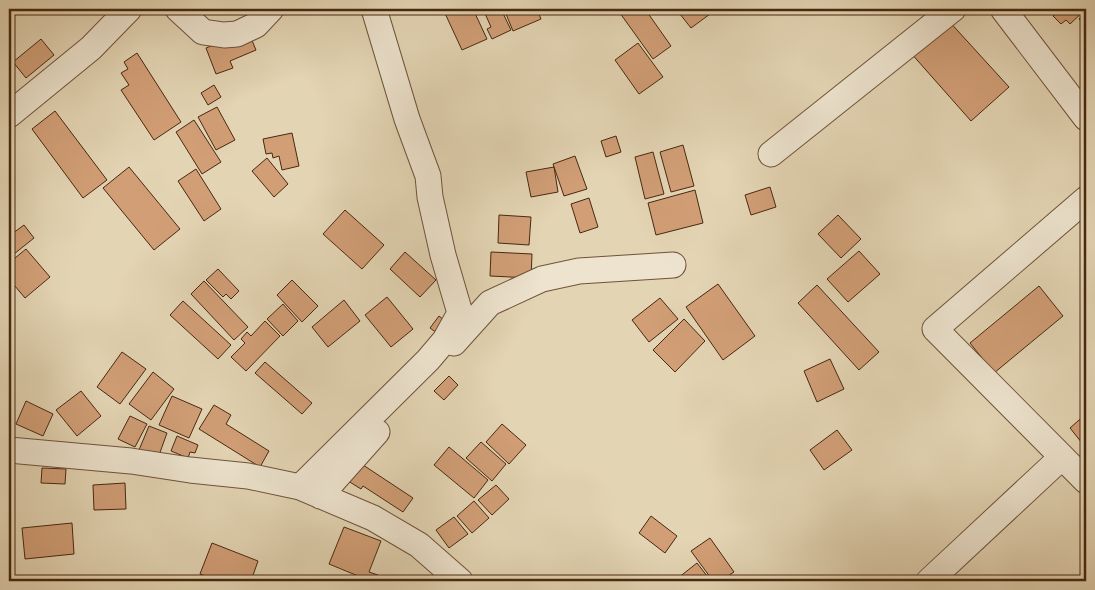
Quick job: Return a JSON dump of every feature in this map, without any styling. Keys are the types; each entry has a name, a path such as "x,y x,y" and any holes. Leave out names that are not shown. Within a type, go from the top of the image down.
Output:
{"street":[{"path":"9,115 90,48 129,9"},
{"path":"178,9 203,32 224,35 237,34 256,25 271,9"},
{"path":"310,491 445,340 460,313 443,255 430,197 428,176 407,119 374,9"},
{"path":"771,154 953,9"},
{"path":"1003,9 1086,118"},
{"path":"1086,199 935,329 1086,481"},
{"path":"310,491 490,303 542,280 579,271 673,265"},
{"path":"9,450 131,461 248,476 310,491 374,518 419,545 460,581"},
{"path":"929,581 1062,457"}],"building":[{"path":"443,9 473,9 487,39 462,50"},
{"path":"483,9 501,9 511,30 492,39 487,29 491,27"},
{"path":"504,9 537,9 541,19 513,31"},
{"path":"617,9 645,9 671,46 653,59"},
{"path":"676,9 707,9 710,14 691,28"},
{"path":"1055,9 1086,9 1070,24 1066,20 1061,24 1053,16 1058,12"},
{"path":"1086,12 1086,26 1079,19"},
{"path":"947,19 1009,87 971,121 910,52"},
{"path":"248,31 256,50 230,61 233,68 216,74 206,48"},
{"path":"41,39 54,55 26,78 13,62"},
{"path":"638,43 663,77 639,94 615,60"},
{"path":"137,53 181,122 154,140 121,90 129,85 121,73 128,69 124,62"},
{"path":"214,85 221,97 208,105 201,93"},
{"path":"217,107 235,140 216,150 198,117"},
{"path":"55,111 107,180 83,198 32,129"},
{"path":"194,120 221,162 202,174 176,132"},
{"path":"292,133 299,166 282,170 279,156 273,158 272,153 266,154 263,139"},
{"path":"616,136 621,152 606,157 601,141"},
{"path":"683,145 694,186 671,192 660,152"},
{"path":"653,152 664,194 645,199 635,157"},
{"path":"575,156 587,189 564,196 553,164"},
{"path":"267,158 288,184 274,197 252,171"},
{"path":"129,167 180,229 154,250 103,188"},
{"path":"554,167 558,192 531,197 526,172"},
{"path":"196,169 221,209 204,221 178,181"},
{"path":"770,187 776,207 751,215 745,195"},
{"path":"695,190 703,223 656,235 648,203"},
{"path":"589,198 598,227 580,233 571,204"},
{"path":"345,210 384,245 362,269 323,234"},
{"path":"499,215 531,217 529,245 498,243"},
{"path":"838,215 861,239 841,258 818,234"},
{"path":"24,225 34,238 9,258 9,236"},
{"path":"26,249 50,277 25,298 9,279 9,263"},
{"path":"859,251 880,274 848,302 827,279"},
{"path":"405,252 436,280 420,297 390,269"},
{"path":"491,252 532,254 531,278 490,276"},
{"path":"218,269 239,291 231,299 226,294 223,297 206,280"},
{"path":"292,280 318,306 302,322 277,295"},
{"path":"204,281 248,327 234,340 191,294"},
{"path":"718,284 755,336 723,360 686,307"},
{"path":"817,285 879,352 859,370 798,303"},
{"path":"1039,286 1063,316 994,373 970,343"},
{"path":"387,297 413,329 391,347 365,315"},
{"path":"660,298 678,319 649,342 632,320"},
{"path":"344,300 360,321 328,347 312,327"},
{"path":"183,301 231,345 218,359 170,315"},
{"path":"283,304 298,321 283,336 267,319"},
{"path":"439,316 450,325 441,336 430,328"},
{"path":"684,319 705,341 675,372 653,350"},
{"path":"265,321 280,336 246,371 231,357 245,343 241,339 247,332 251,336"},
{"path":"122,352 146,369 120,404 97,387"},
{"path":"830,359 844,389 817,402 804,371"},
{"path":"265,362 312,403 302,414 255,373"},
{"path":"153,372 174,389 151,420 129,404"},
{"path":"449,376 458,385 444,400 434,391"},
{"path":"81,391 101,416 77,436 56,410"},
{"path":"172,396 202,409 189,438 159,425"},
{"path":"26,401 53,414 43,436 16,424"},
{"path":"214,405 231,415 226,424 269,451 260,467 199,429"},
{"path":"1086,414 1086,448 1070,428"},
{"path":"130,416 147,424 135,447 118,439"},
{"path":"502,424 526,445 509,464 486,442"},
{"path":"149,426 167,433 158,458 139,450"},
{"path":"837,430 852,450 824,470 810,450"},
{"path":"177,436 198,445 195,453 190,452 188,458 171,451"},
{"path":"481,442 506,464 492,481 466,458"},
{"path":"449,447 488,480 474,498 434,465"},
{"path":"357,461 413,498 403,512 363,486 361,489 345,479"},
{"path":"42,468 66,469 65,484 41,483"},
{"path":"125,483 126,509 94,510 93,485"},
{"path":"496,485 509,499 492,515 478,500"},
{"path":"474,501 489,518 472,533 457,516"},
{"path":"651,516 677,536 665,553 639,533"},
{"path":"454,517 468,534 449,548 436,530"},
{"path":"72,523 74,554 25,559 22,528"},
{"path":"344,527 381,541 369,572 378,575 376,581 362,581 363,578 329,564"},
{"path":"710,538 734,572 720,581 713,581 691,551"},
{"path":"212,543 258,561 251,581 219,581 200,574"},
{"path":"697,563 711,581 681,581 678,578"}]}
